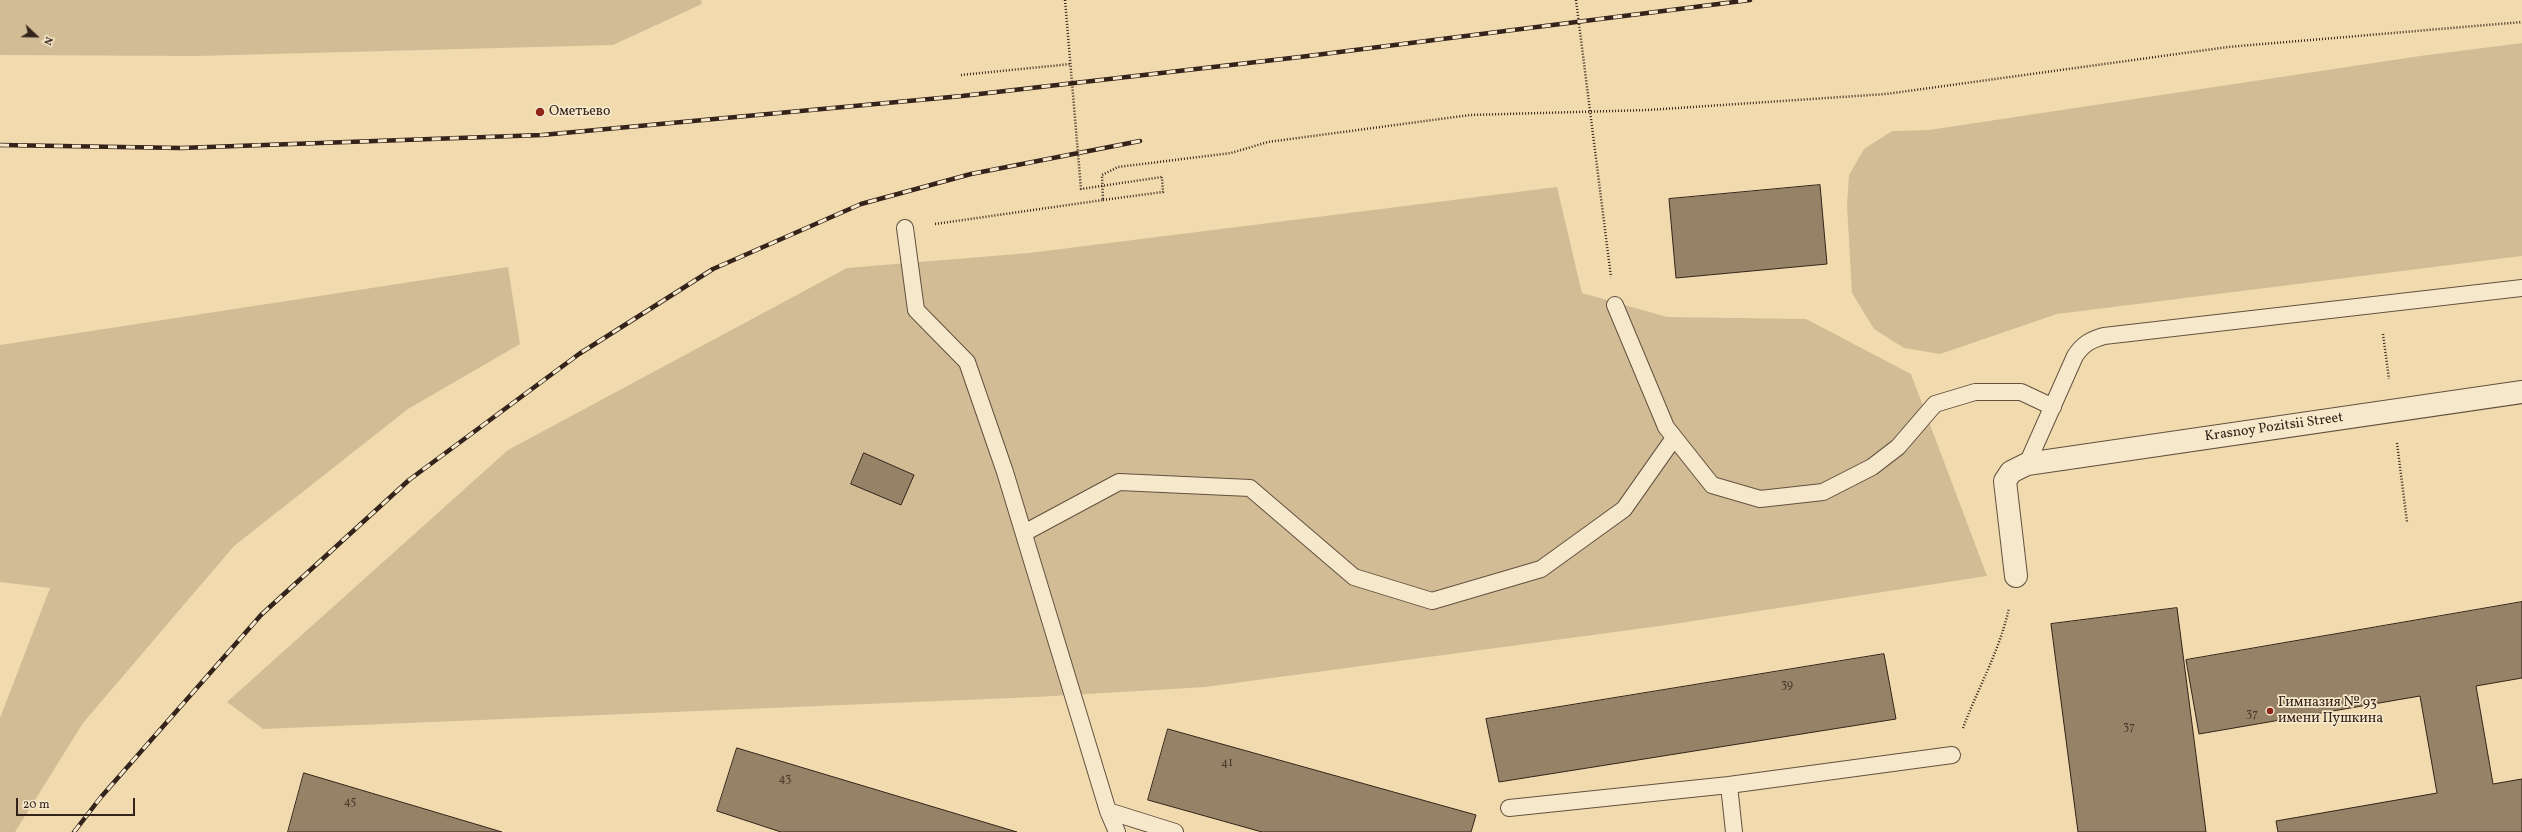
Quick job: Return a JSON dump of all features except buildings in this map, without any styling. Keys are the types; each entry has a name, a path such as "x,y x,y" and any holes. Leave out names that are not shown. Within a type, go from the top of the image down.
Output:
{"street":[{"name":"Krasnoy Pozitsii Street","path":"2027,464 2522,392"},
{"path":"2016,576 2005,481 2011,472 2027,464"}],"lane":[{"path":"905,228 916,310 967,362 1024,533 1108,811 1117,832"},
{"path":"2027,464 2074,356 2082,346 2091,339 2104,336 2522,288"},
{"path":"1614,305 1666,427 1674,438 1712,485 1760,499 1822,492 1872,467 1898,447 1935,404 1975,392 2021,392 2053,407"},
{"path":"1024,533 1120,482 1250,488 1354,577 1432,601 1541,569 1624,509 1674,438"},
{"path":"1509,808 1729,785 1952,755"},
{"path":"1729,785 1734,832"},
{"path":"1108,811 1175,832"}],"path":[{"path":"905,228 1163,192 1162,177 1081,188 1065,0"},
{"path":"1576,0 1614,305"},
{"path":"1103,200 1102,175 1118,167 1231,153 1268,142 1470,115 1648,110 1886,94 2228,47 2522,22"},
{"path":"961,75 1071,64"},
{"path":"1952,755 1984,674 2002,637 2016,576"}],"shaded area":[{"path":"0,0 701,0 702,4 613,45 196,56 0,55"},
{"path":"2522,43 2522,256 2057,314 1940,354 1904,348 1874,329 1852,293 1847,205 1849,175 1864,149 1892,131 1929,130 2420,56"},
{"path":"1557,187 1582,293 1667,317 1806,319 1911,374 1987,576 1667,625 1205,687 1036,697 263,729 227,702 508,450 847,268 1029,253"},
{"path":"508,267 520,344 408,409 234,546 83,723 15,832 0,832 0,718 50,588 0,582 0,345"}],"railway":[{"path":"0,145 181,148 542,135 962,96 1300,57 1750,0"},
{"path":"74,832 101,797 261,615 409,480 579,354 713,269 861,204 971,174 1140,141"}],"place":[{"name":"Ометьево","path":"540,112"},
{"name":"Гимназия № 93 имени Пушкина","path":"2270,711"}]}
